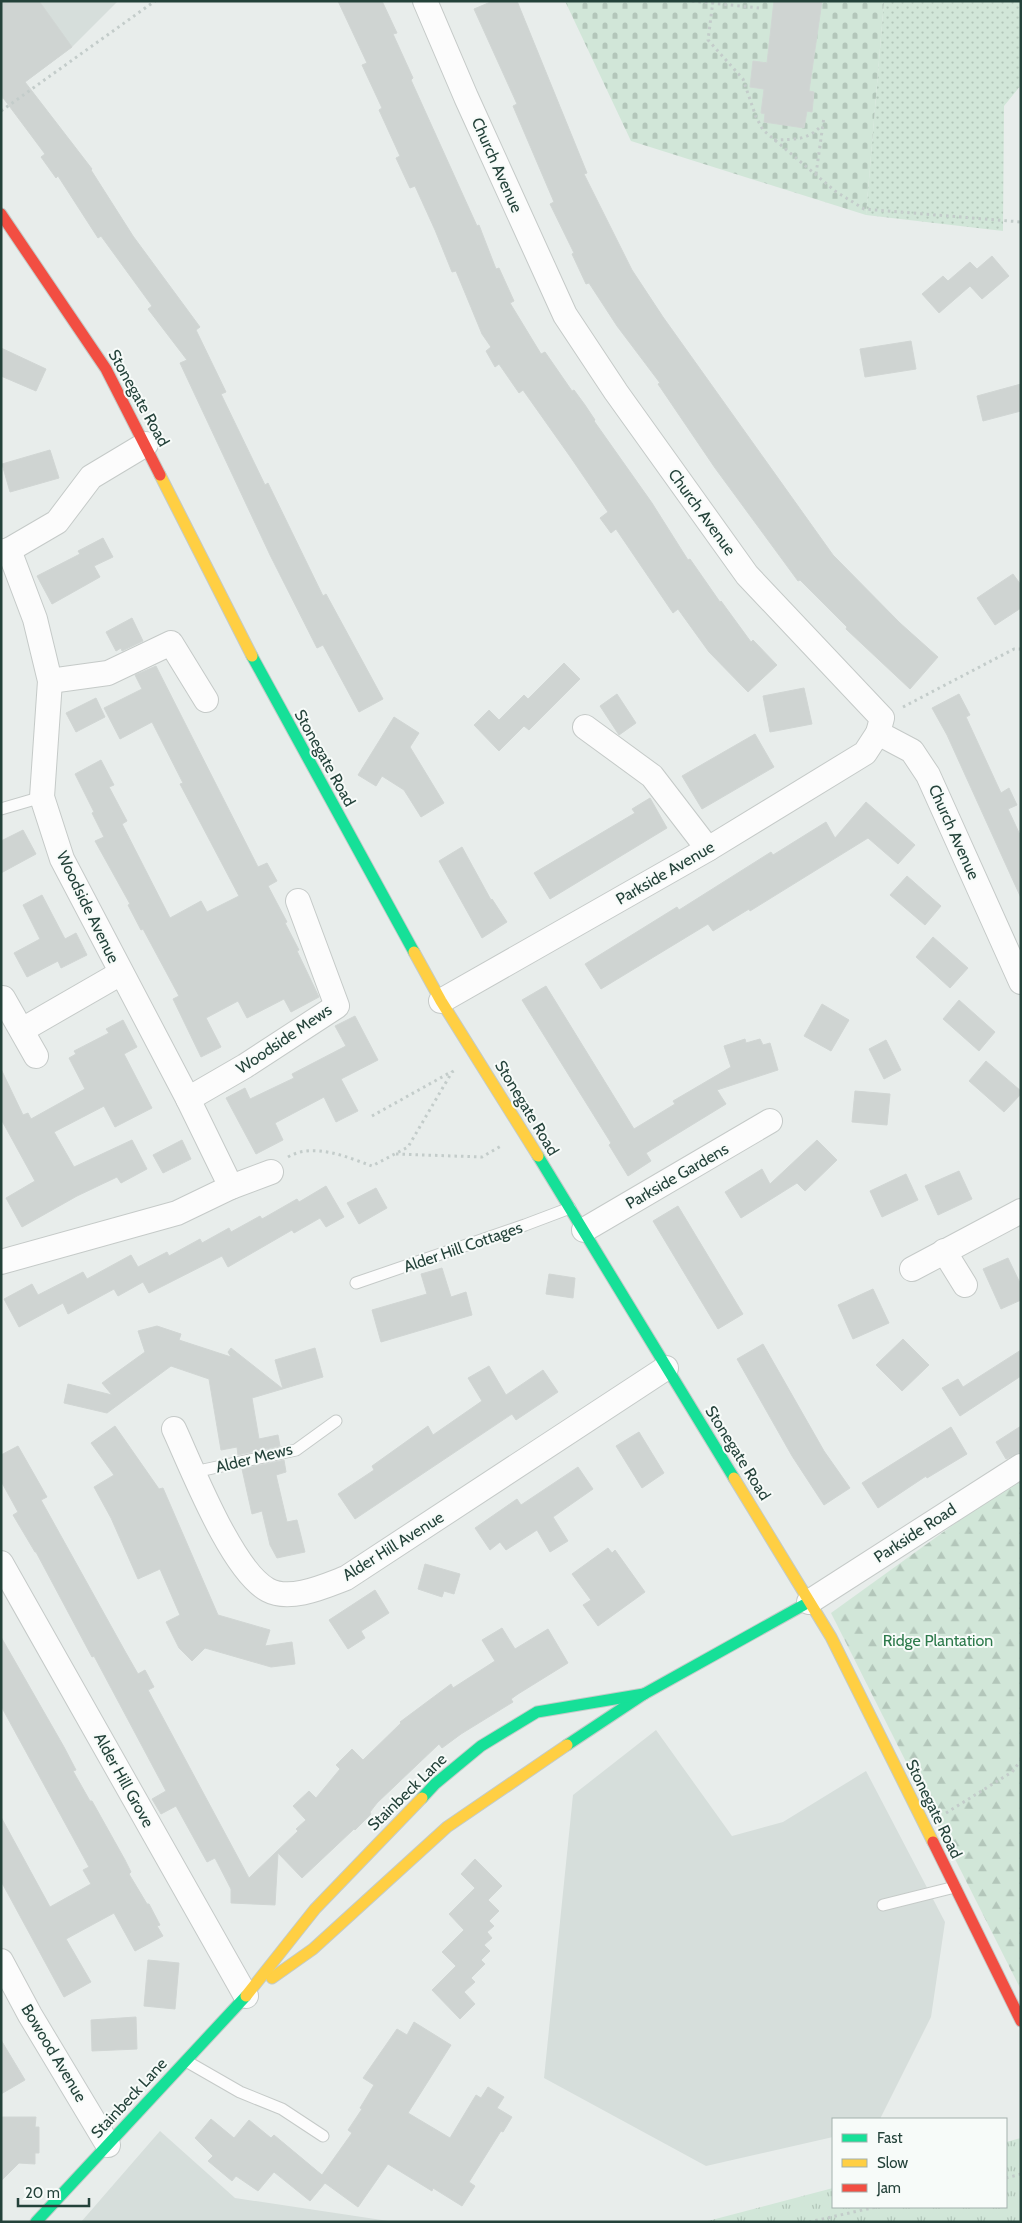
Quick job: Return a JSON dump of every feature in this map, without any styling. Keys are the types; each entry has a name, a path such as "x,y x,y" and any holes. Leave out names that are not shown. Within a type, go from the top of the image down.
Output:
{"main road":[{"name":"Stonegate Road","path":"1,214 106,369 146,444 277,704 441,1001 524,1132 831,1638 1021,2021"},
{"name":"Stainbeck Lane","path":"246,1996 313,1949 447,1827 510,1782 644,1694 809,1602"},
{"name":"Stainbeck Lane","path":"36,2222 246,1996 315,1909 435,1784 481,1746 537,1712 644,1694"}],"street":[{"name":"Church Avenue","path":"425,1 466,97 565,315 616,392 747,575 880,725 912,751 928,775 1021,982"},
{"path":"5,551 57,522 91,477 146,444"},
{"name":"Woodside Avenue","path":"5,551 35,618 50,681 42,797 62,858 188,1099 231,1186"},
{"path":"50,681 108,673 171,643 206,700"},
{"name":"Parkside Avenue","path":"441,1001 708,849 865,753 880,725"},
{"path":"586,727 652,776 708,849"},
{"name":"Woodside Mews","path":"188,1099 245,1066 337,1006 298,901"},
{"path":"22,1030 121,973"},
{"path":"3,998 36,1056"},
{"name":"Parkside Gardens","path":"584,1230 770,1121"},
{"path":"1,1262 177,1212 231,1186 271,1172"},
{"path":"912,1269 1021,1211"},
{"path":"944,1251 965,1285"},
{"name":"Alder Hill Avenue","path":"174,1429 228,1544 246,1571 268,1591 291,1594 311,1591 346,1578 666,1368"},
{"name":"Parkside Road","path":"809,1602 1021,1466"},
{"name":"Alder Hill Grove","path":"1,1563 246,1996"},
{"name":"Bowood Avenue","path":"1,1961 30,2015 108,2145"}],"lane":[{"path":"1,809 42,797"},
{"name":"Alder Hill Cottages","path":"356,1283 525,1226 570,1208"},
{"name":"Alder Mews","path":"194,1472 296,1450 336,1421"},
{"path":"883,1905 954,1887"},
{"path":"186,2061 240,2092 282,2109 323,2136"}],"path":[{"path":"1,111 156,1"},
{"path":"692,1 759,8"},
{"path":"713,2 708,40 743,79 756,117 763,130 835,191 864,209 1021,222"},
{"path":"816,174 824,117"},
{"path":"773,140 804,139 823,124"},
{"path":"880,725 1014,649 1021,649"},
{"path":"372,1116 477,1056"},
{"path":"271,1172 280,1162 296,1152 322,1151 372,1166 408,1147 452,1072"},
{"path":"395,1154 482,1157 524,1132"},
{"path":"924,1827 1012,1772 1021,1760"},
{"path":"1007,2178 1021,2174"},
{"path":"809,2222 872,2208"}],"shaded area":[{"path":"1,1 118,1 72,47 1,100"},
{"path":"656,1730 732,1836 783,1822 866,1771 945,1922 931,2017 880,2118 832,2118 832,2137 706,2166 544,2078 573,1795"},
{"path":"160,2131 235,2198 395,2222 81,2222"}],"green space":[{"path":"565,1 884,1 866,215 631,141"},
{"path":"884,1 1021,1 1021,85 1004,106 1003,231 866,215"},
{"name":"Ridge Plantation","path":"1021,1476 1021,1990 831,1613"},
{"path":"1021,2138 1021,2222 704,2222 832,2188 832,2208 1007,2208 1007,2142"}],"building":[{"path":"1,1 39,1 72,47 25,82 92,169 133,236 200,327 196,330 226,392 221,394 265,485 268,483 323,596 326,594 383,699 359,712 323,645 317,648 270,555 180,363 187,360 148,309 152,306 101,236 98,238 58,176 56,178 41,157 45,154 1,95"},
{"path":"338,1 382,1 397,33 393,34 413,78 411,80 477,226 479,225 496,269 499,268 514,301 510,303 541,354 545,352 572,391 574,390 585,405 594,421 652,503 688,560 690,559 751,642 753,640 777,665 748,692 709,652 678,609 673,613 616,529 611,533 600,518 608,512 523,390 519,393 499,364 495,367 486,351 491,347 482,334 456,271 452,272 415,186 410,188 396,158 400,156 379,110 382,108 362,65 367,63"},
{"path":"493,1 517,1 587,173 584,174 632,270 663,317 833,555 900,623 938,657 910,689 846,629 847,627 800,580 798,581 715,468 658,384 660,383 617,326 589,283 586,284 572,254 574,253 550,204 554,202 513,106 517,104 474,9"},
{"path":"774,1 822,1 809,91 814,92 812,112 807,111 804,128 764,122 765,114 761,113 764,89 750,87 753,61 767,63"},
{"path":"992,256 1009,276 982,299 970,286 939,313 922,294 943,276 948,281 970,262 977,269"},
{"path":"911,341 916,369 865,377 860,349"},
{"path":"1,348 46,369 36,391 1,376"},
{"path":"1021,384 1021,411 983,421 977,396"},
{"path":"50,450 59,478 10,492 2,464"},
{"path":"103,538 113,557 94,566 100,577 52,604 37,576 80,554 78,551"},
{"path":"1013,574 1021,585 1021,608 995,625 977,598"},
{"path":"132,618 143,641 122,651 121,648 116,651 106,632"},
{"path":"564,663 580,679 529,730 524,726 499,751 474,725 489,710 499,720 524,695 528,699"},
{"path":"156,666 258,867 267,863 277,881 268,886 287,922 285,923 319,997 291,1012 284,999 247,1018 238,1001 206,1018 221,1047 201,1057 173,999 179,996 143,929 141,930 128,905 130,904 95,841 104,837 75,774 101,760 114,785 109,787 127,821 122,824 170,918 201,901 207,912 239,896 180,784 183,783 152,722 120,739 104,708 142,689 135,675"},
{"path":"804,688 812,724 770,732 763,696"},
{"path":"617,694 636,723 619,735 600,706"},
{"path":"959,694 970,715 966,717 1001,793 1009,788 1017,805 1008,809 1021,837 1021,898 947,735 932,708"},
{"path":"96,698 105,717 76,732 66,713"},
{"path":"394,717 419,733 410,747 444,803 421,817 404,790 382,776 376,786 358,775"},
{"path":"755,734 774,767 702,809 682,776"},
{"path":"650,798 667,828 550,899 534,873 635,813 632,809"},
{"path":"866,802 915,845 898,864 868,838 750,911 749,909 713,931 708,924 601,989 585,964 677,907 679,910 771,852 773,855 826,822 835,838"},
{"path":"23,830 36,854 1,873 1,841"},
{"path":"462,847 491,900 507,922 482,938 439,861"},
{"path":"907,876 941,906 925,925 890,895"},
{"path":"42,895 65,939 76,933 87,955 61,968 58,961 27,977 14,953 40,939 23,905"},
{"path":"933,937 968,968 950,988 916,957"},
{"path":"546,986 634,1129 675,1104 673,1101 731,1067 724,1046 745,1039 746,1043 760,1039 763,1045 770,1043 778,1070 717,1090 726,1104 646,1153 651,1161 628,1176 609,1145 611,1143 522,1000"},
{"path":"959,1000 995,1032 979,1051 943,1019"},
{"path":"822,1004 849,1020 831,1051 804,1036"},
{"path":"355,1016 378,1060 341,1079 358,1111 336,1122 324,1097 275,1123 283,1140 256,1154 226,1098 245,1088 250,1099 294,1078 292,1074 346,1046 335,1026"},
{"path":"123,1020 137,1047 124,1054 152,1108 115,1127 104,1106 54,1132 74,1167 132,1140 147,1169 121,1183 117,1177 77,1196 22,1227 6,1198 35,1181 1,1119 1,1069 23,1115 28,1113 31,1119 85,1089 69,1058 76,1054 74,1051 109,1033 106,1029"},
{"path":"886,1040 901,1070 884,1079 869,1049"},
{"path":"986,1061 1021,1091 1021,1094 1004,1112 969,1081"},
{"path":"855,1091 890,1094 887,1125 852,1122"},
{"path":"182,1140 191,1159 163,1173 153,1155"},
{"path":"817,1140 837,1160 805,1191 797,1183 741,1218 725,1192 762,1169 770,1184"},
{"path":"959,1171 972,1199 938,1215 925,1186"},
{"path":"906,1174 918,1200 882,1217 870,1191"},
{"path":"326,1186 344,1217 326,1227 320,1218 294,1233 292,1230 228,1267 222,1256 149,1293 143,1282 118,1296 114,1289 68,1314 63,1303 19,1327 4,1299 32,1284 38,1295 83,1272 87,1279 131,1255 138,1267 167,1252 169,1256 200,1239 202,1243 229,1228 231,1232 260,1216 262,1219 297,1199 299,1202"},
{"path":"376,1188 387,1208 359,1224 347,1203"},
{"path":"678,1206 743,1314 718,1329 653,1221"},
{"path":"1008,1258 1021,1285 1021,1300 1001,1309 983,1269"},
{"path":"442,1268 451,1297 466,1292 472,1315 381,1342 372,1310 427,1294 421,1274"},
{"path":"549,1274 575,1278 573,1298 546,1294"},
{"path":"873,1289 889,1323 853,1339 838,1305"},
{"path":"157,1326 181,1334 179,1340 231,1357 228,1352 231,1348 283,1389 252,1398 259,1439 278,1435 280,1446 238,1455 237,1447 221,1450 209,1379 171,1366 107,1413 64,1403 68,1384 112,1395 102,1383 145,1352 138,1331"},
{"path":"903,1339 929,1365 902,1391 876,1365"},
{"path":"763,1344 824,1451 850,1488 824,1505 792,1456 737,1359"},
{"path":"315,1348 323,1377 283,1389 275,1360"},
{"path":"1021,1350 1021,1376 960,1416 942,1388 958,1379 963,1387"},
{"path":"489,1366 506,1395 543,1370 558,1392 516,1420 512,1414 355,1519 338,1494 374,1470 372,1466 428,1426 433,1435 482,1401 468,1378"},
{"path":"115,1426 159,1489 163,1488 218,1615 270,1630 265,1646 292,1642 295,1664 271,1667 205,1648 192,1661 179,1648 166,1622 180,1615 160,1569 138,1579 111,1518 94,1487 114,1475 91,1443"},
{"path":"1021,1426 1021,1452 1006,1459 996,1442"},
{"path":"951,1427 967,1454 927,1478 926,1476 878,1508 862,1483"},
{"path":"639,1432 664,1473 642,1488 616,1446"},
{"path":"18,1446 47,1497 41,1500 126,1653 138,1674 145,1670 154,1687 148,1690 249,1878 298,1831 296,1829 306,1820 293,1806 309,1791 316,1798 340,1769 336,1765 352,1749 363,1760 400,1722 451,1684 453,1688 495,1661 482,1640 502,1628 515,1649 548,1629 568,1663 518,1694 511,1699 513,1702 442,1748 439,1744 377,1803 370,1812 371,1814 355,1830 302,1878 278,1853 275,1905 231,1903 231,1889 215,1858 207,1862 176,1806 161,1814 152,1799 166,1791 94,1656 92,1657 36,1552 13,1515 18,1512 1,1481 1,1455"},
{"path":"284,1460 286,1472 276,1475 287,1522 297,1520 305,1552 277,1558 270,1545 262,1511 252,1514 242,1469"},
{"path":"578,1467 593,1489 553,1517 568,1541 550,1552 537,1530 506,1550 500,1542 490,1550 475,1528 517,1499 521,1505"},
{"path":"608,1548 612,1553 615,1550 645,1592 598,1626 583,1605 591,1600 572,1574"},
{"path":"425,1564 460,1574 454,1594 444,1591 442,1597 418,1589"},
{"path":"375,1590 389,1613 361,1631 365,1638 348,1649 329,1620"},
{"path":"1,1637 64,1747 76,1770 73,1771 125,1860 131,1872 129,1874 147,1904 149,1904 160,1925 157,1926 163,1936 135,1951 114,1913 66,1939 91,1982 64,1997 1,1881 1,1817 50,1907 91,1884 83,1870 89,1867 1,1706"},
{"path":"475,1859 502,1886 488,1900 499,1911 489,1921 494,1926 487,1932 492,1938 484,1945 490,1951 481,1960 485,1964 471,1978 475,1982 464,1992 475,2004 460,2019 432,1990 456,1966 442,1952 464,1930 449,1914 475,1888 461,1874"},
{"path":"148,1960 179,1963 175,2009 144,2006"},
{"path":"136,2017 137,2049 92,2051 91,2020"},
{"path":"414,2022 451,2045 408,2113 450,2138 476,2095 481,2098 488,2087 504,2097 497,2108 512,2117 469,2182 475,2186 462,2206 433,2188 432,2191 388,2164 358,2207 325,2183 310,2201 274,2172 258,2191 236,2176 232,2181 208,2161 213,2156 195,2138 211,2119 234,2138 249,2120 271,2138 274,2135 322,2175 352,2133 348,2130 362,2109 360,2108 374,2085 363,2078 397,2029 407,2035"},
{"path":"1,2040 25,2080 1,2094"},
{"path":"1,2117 36,2117 35,2127 39,2127 39,2153 35,2153 35,2164 19,2163 1,2181"}],"traffic: fast":[{"path":"252,656 414,952"},
{"path":"538,1156 734,1478"},
{"path":"567,1745 644,1694 809,1602"},
{"path":"422,1798 435,1784 481,1746 537,1712 644,1694"},
{"path":"36,2222 246,1996"}],"traffic: slow":[{"path":"160,475 252,656"},
{"path":"414,952 441,1001 538,1156"},
{"path":"734,1478 831,1637 933,1842"},
{"path":"272,1978 313,1949 447,1827 567,1745"},
{"path":"246,1996 315,1909 422,1798"}],"traffic: jam":[{"path":"1,214 106,369 160,475"},
{"path":"933,1842 1021,2021"}]}
